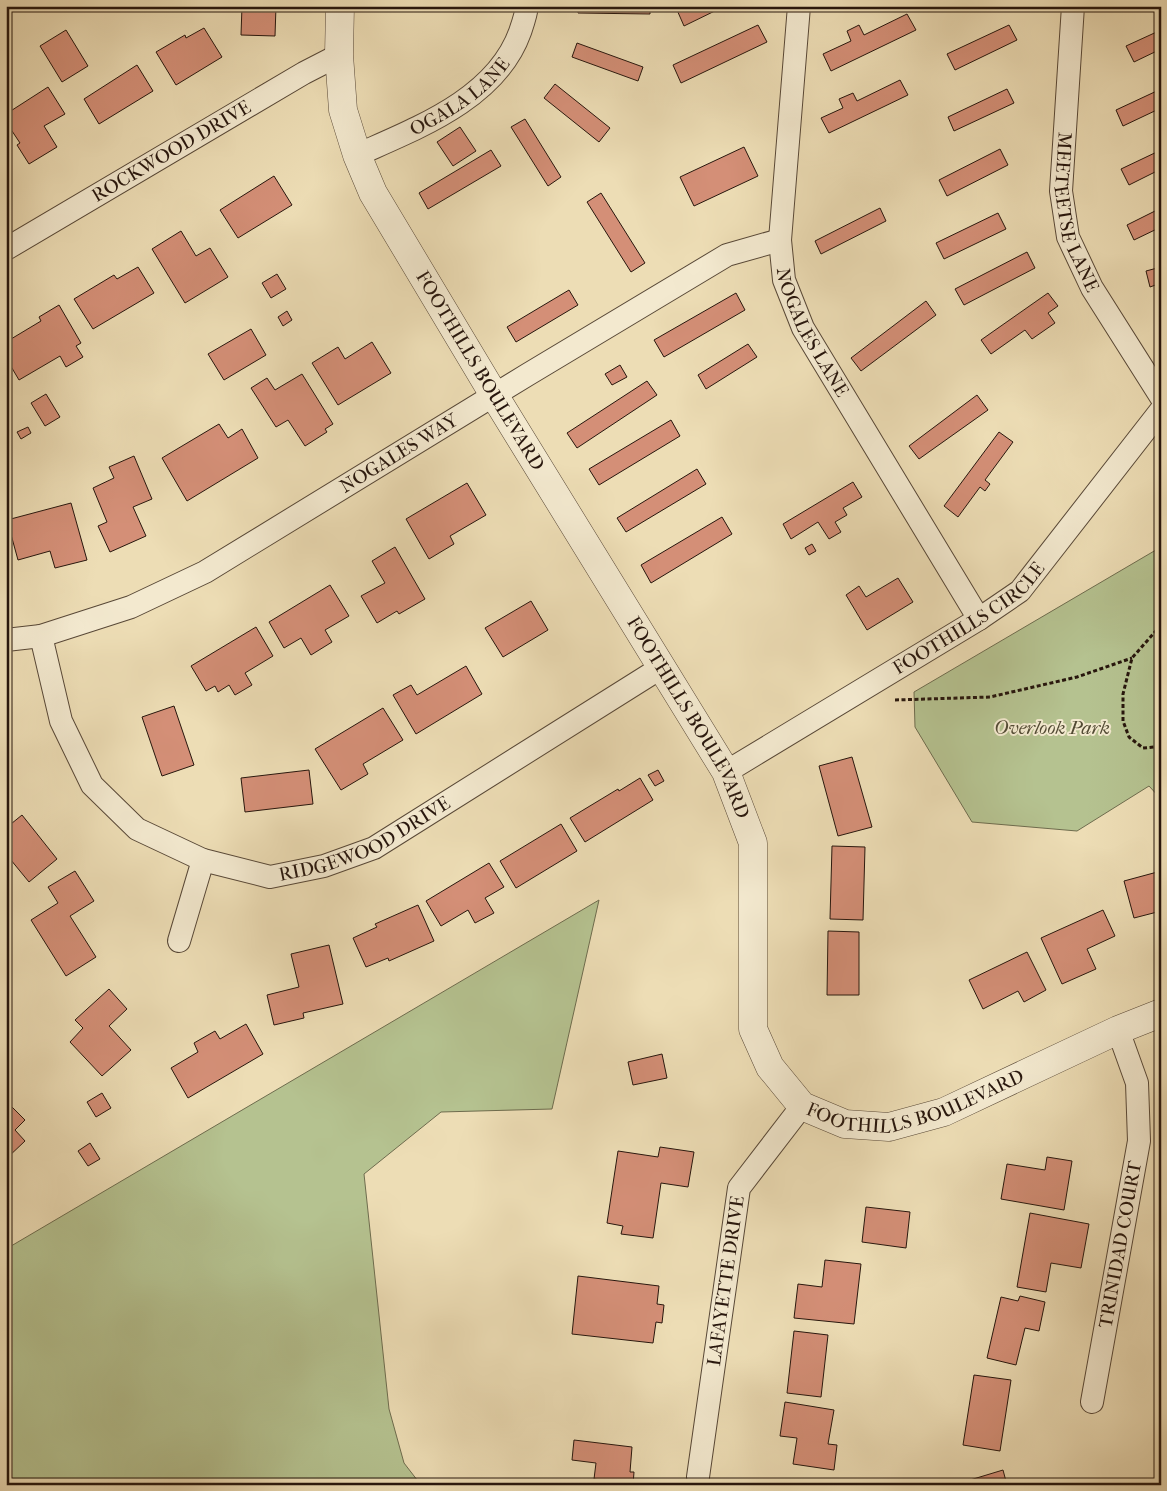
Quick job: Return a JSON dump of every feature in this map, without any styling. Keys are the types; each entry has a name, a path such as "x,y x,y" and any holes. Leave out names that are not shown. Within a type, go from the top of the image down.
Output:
{"street":[{"name":"FOOTHILLS BOULEVARD","path":"340,6 339,55 343,110 357,155 373,193 494,395 726,772 753,843 753,1029 770,1067 802,1106 845,1124 890,1127 944,1112 1118,1030 1161,1013"},
{"name":"OGALA LANE","path":"357,155 449,112 489,80 514,47 527,13 527,6"},
{"name":"NOGALES LANE","path":"799,6 780,240 784,280 803,328 979,619"},
{"name":"MEETEETSE LANE","path":"1074,6 1060,191 1068,237 1092,288 1161,397"},
{"name":"ROCKWOOD DRIVE","path":"6,249 304,73 339,55"},
{"name":"NOGALES WAY","path":"6,640 41,636 132,607 205,572 727,255 780,240"},
{"name":"FOOTHILLS CIRCLE","path":"726,772 979,619 1020,591 1161,410"},
{"name":"RIDGEWOOD DRIVE","path":"41,636 61,721 92,784 137,829 202,860 270,877 324,866 374,848 662,667"},
{"path":"179,941 202,860"},
{"name":"TRINIDAD COURT","path":"1092,1402 1139,1141 1137,1083 1118,1030"},
{"name":"LAFAYETTE DRIVE","path":"698,1477 739,1188 802,1106"}],"path":[{"path":"1161,625 1132,658 1123,694 1123,721 1129,737 1142,748 1154,747 1161,743"},
{"path":"887,700 990,697 1077,677 1132,658"}],"green space":[{"name":"Overlook Park","path":"1161,547 1161,799 1149,786 1077,831 972,822 915,727 914,692"},
{"path":"599,900 552,1109 441,1112 364,1174 389,1409 404,1463 421,1485 6,1485 6,1249"}],"building":[{"path":"242,6 276,6 275,36 241,35"},
{"path":"578,6 650,6 650,14 578,13"},
{"path":"685,6 725,6 684,26 677,10"},
{"path":"907,14 916,30 831,71 823,54 851,41 847,31 859,25 864,35"},
{"path":"758,25 767,42 681,83 673,65"},
{"path":"1009,25 1017,40 955,70 947,54"},
{"path":"204,28 222,57 176,85 156,52 185,35 186,38"},
{"path":"66,30 88,66 62,82 40,46"},
{"path":"1161,30 1161,49 1134,62 1126,46"},
{"path":"577,43 643,67 638,81 572,57"},
{"path":"137,65 153,91 99,124 84,99"},
{"path":"900,80 908,95 829,133 821,118 843,108 839,99 853,93 857,101"},
{"path":"555,84 610,128 599,142 544,98"},
{"path":"48,87 65,114 44,126 57,147 29,164 17,145 20,143 6,122 6,114"},
{"path":"1007,89 1014,103 954,131 948,117"},
{"path":"1161,89 1161,108 1123,126 1116,110"},
{"path":"525,119 561,177 548,186 511,127"},
{"path":"460,127 476,151 453,166 437,142"},
{"path":"744,147 758,176 694,206 680,177"},
{"path":"1000,149 1008,165 947,196 939,180"},
{"path":"491,150 501,166 428,209 419,193"},
{"path":"1161,150 1161,169 1129,185 1121,169"},
{"path":"274,176 292,205 238,238 220,210"},
{"path":"601,193 645,263 631,272 587,202"},
{"path":"880,208 886,221 821,254 815,241"},
{"path":"1161,208 1161,227 1134,240 1127,225"},
{"path":"998,213 1006,229 944,259 936,243"},
{"path":"181,231 196,256 210,248 228,277 185,303 152,249"},
{"path":"1027,252 1035,268 964,305 955,289"},
{"path":"138,267 154,293 93,329 74,299 114,275 117,279"},
{"path":"1161,267 1161,283 1150,287 1146,271"},
{"path":"277,274 286,289 271,298 262,283"},
{"path":"569,290 578,305 516,342 507,327"},
{"path":"736,293 745,310 664,357 654,340"},
{"path":"1048,293 1058,306 1048,313 1055,323 1032,339 1025,330 991,354 981,340"},
{"path":"926,301 936,315 861,371 851,358"},
{"path":"59,305 81,343 76,346 83,357 66,367 60,356 19,380 6,358 6,342 41,321 39,317"},
{"path":"287,311 292,320 283,326 278,317"},
{"path":"251,329 266,355 224,380 208,354"},
{"path":"372,342 391,373 338,405 312,363 338,347 345,359"},
{"path":"748,344 757,357 706,389 698,375"},
{"path":"620,365 627,377 612,385 605,374"},
{"path":"302,374 333,424 325,429 327,432 305,446 288,420 276,427 251,388 267,378 275,390"},
{"path":"647,381 657,395 577,448 567,433"},
{"path":"46,394 60,417 45,426 31,403"},
{"path":"977,395 988,410 919,459 909,446"},
{"path":"671,420 680,436 599,485 589,469"},
{"path":"219,424 228,438 242,429 258,458 187,501 162,458"},
{"path":"28,427 31,433 21,439 17,432"},
{"path":"999,432 1013,442 985,480 990,484 985,491 980,487 958,517 944,506"},
{"path":"134,456 152,499 133,507 146,536 110,552 98,526 107,522 93,488 114,478 109,467"},
{"path":"697,469 706,484 626,532 617,518"},
{"path":"853,482 862,497 843,508 847,515 835,522 841,532 829,539 818,522 791,539 783,524"},
{"path":"467,483 486,515 450,536 454,544 429,559 406,519"},
{"path":"71,503 87,560 55,568 50,551 18,560 7,520"},
{"path":"722,517 732,534 651,583 641,565"},
{"path":"812,544 816,551 809,555 805,548"},
{"path":"395,547 425,599 399,614 397,611 377,623 361,596 385,583 372,561"},
{"path":"898,578 913,602 867,630 846,595 859,586 866,597"},
{"path":"330,585 349,616 325,630 332,642 311,655 301,638 284,648 269,622"},
{"path":"531,601 548,630 503,657 485,628"},
{"path":"256,627 273,656 245,673 252,685 235,695 229,685 218,692 215,686 206,691 191,666"},
{"path":"466,666 482,694 416,734 393,695 411,685 417,695"},
{"path":"174,706 194,765 162,776 142,717"},
{"path":"383,708 403,740 363,764 368,774 341,790 315,749"},
{"path":"852,757 872,827 838,836 819,766"},
{"path":"309,770 313,804 245,812 241,778"},
{"path":"658,770 664,781 655,786 648,775"},
{"path":"640,778 653,800 585,842 570,818"},
{"path":"22,815 57,859 29,882 6,854 6,828"},
{"path":"561,824 577,851 516,888 500,861"},
{"path":"832,846 865,847 863,920 830,919"},
{"path":"489,863 504,887 485,898 494,913 475,923 468,910 441,926 426,901"},
{"path":"75,871 94,901 70,916 96,957 66,976 31,920 58,903 48,887"},
{"path":"1161,871 1161,911 1134,918 1124,881"},
{"path":"418,905 434,941 389,961 388,958 366,967 353,938 377,927 375,924"},
{"path":"1103,910 1115,936 1087,949 1096,969 1062,984 1041,938"},
{"path":"828,931 859,932 859,995 827,995"},
{"path":"329,945 343,1004 303,1013 304,1018 274,1025 267,995 299,987 291,954"},
{"path":"1027,952 1046,990 1024,1002 1018,991 983,1009 969,980"},
{"path":"109,989 127,1009 109,1026 131,1050 102,1076 70,1042 83,1028 75,1020"},
{"path":"246,1024 263,1054 188,1098 171,1068 198,1052 194,1043 215,1031 220,1039"},
{"path":"662,1054 667,1078 633,1085 628,1062"},
{"path":"102,1093 111,1108 96,1117 87,1102"},
{"path":"6,1101 25,1120 15,1130 25,1141 6,1159"},
{"path":"90,1143 100,1159 88,1166 78,1151"},
{"path":"660,1147 694,1152 688,1187 661,1183 653,1238 621,1234 623,1226 607,1223 618,1151 658,1157"},
{"path":"1047,1157 1072,1161 1064,1210 1001,1199 1007,1164 1045,1170"},
{"path":"866,1207 910,1212 906,1248 862,1242"},
{"path":"1030,1213 1089,1224 1081,1268 1051,1263 1046,1292 1017,1287"},
{"path":"825,1260 861,1264 854,1324 794,1318 798,1284 822,1287"},
{"path":"578,1276 659,1286 657,1304 664,1305 662,1323 656,1322 653,1343 572,1334"},
{"path":"1020,1296 1045,1302 1039,1331 1025,1328 1016,1365 987,1358 1001,1297 1018,1301"},
{"path":"794,1331 828,1335 821,1397 787,1393"},
{"path":"974,1375 1011,1380 1000,1451 963,1445"},
{"path":"785,1402 834,1410 828,1444 837,1445 834,1470 793,1464 797,1438 780,1436"},
{"path":"574,1440 632,1447 630,1472 634,1472 633,1485 599,1485 600,1480 594,1479 596,1463 572,1460"},
{"path":"1003,1470 1007,1485 971,1485 970,1480"}]}
